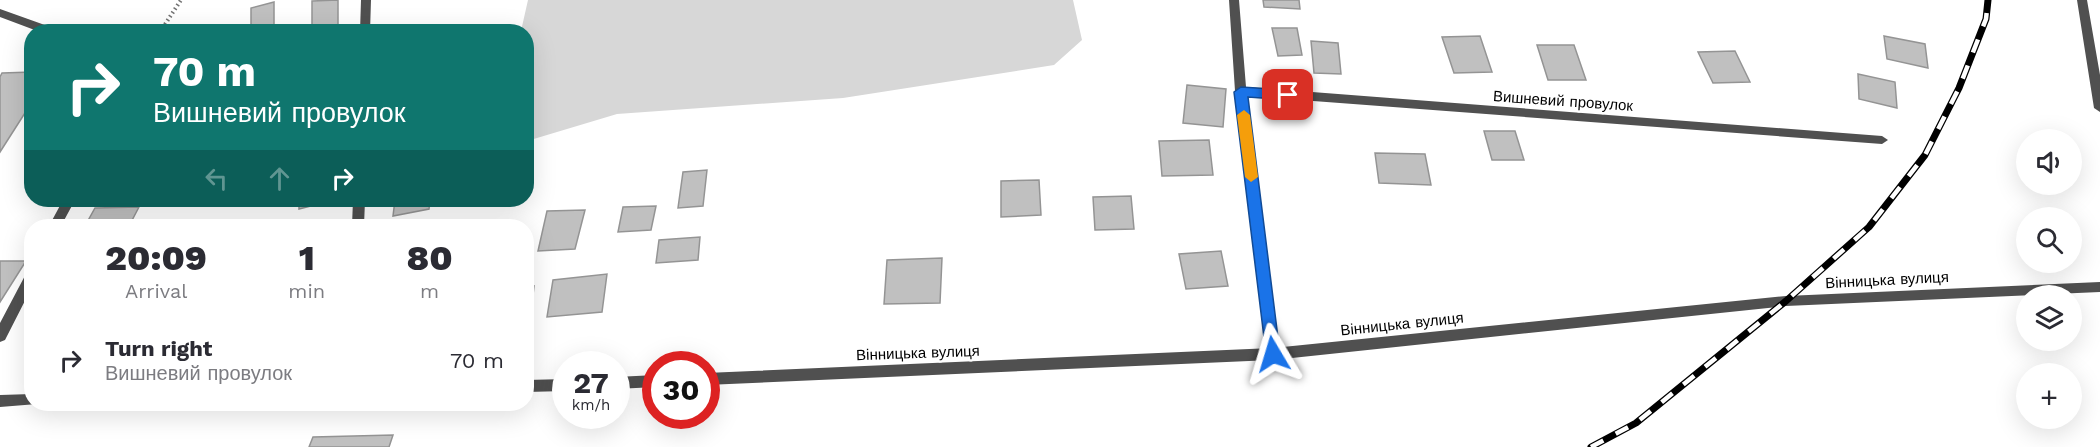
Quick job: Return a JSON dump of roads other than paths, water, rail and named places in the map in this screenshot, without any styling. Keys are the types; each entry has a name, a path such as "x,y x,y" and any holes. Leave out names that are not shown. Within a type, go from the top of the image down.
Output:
{"street":[{"path":"365,24 366,0"},
{"path":"1234,0 1241,92 1273,354"},
{"path":"2082,0 2100,108"},
{"path":"0,13 30,24"},
{"name":"Вишневий провулок","path":"1241,92 1882,140"},
{"name":"Вінницька вулиця","path":"720,378 1273,354 1786,301 2100,287"},
{"path":"0,336 24,290"},
{"path":"534,386 552,385"},
{"path":"0,401 24,400"}],"railway":[{"path":"1591,447 1636,423 1786,301 1869,227 1925,155 1959,88 1986,19 1988,0"}]}
